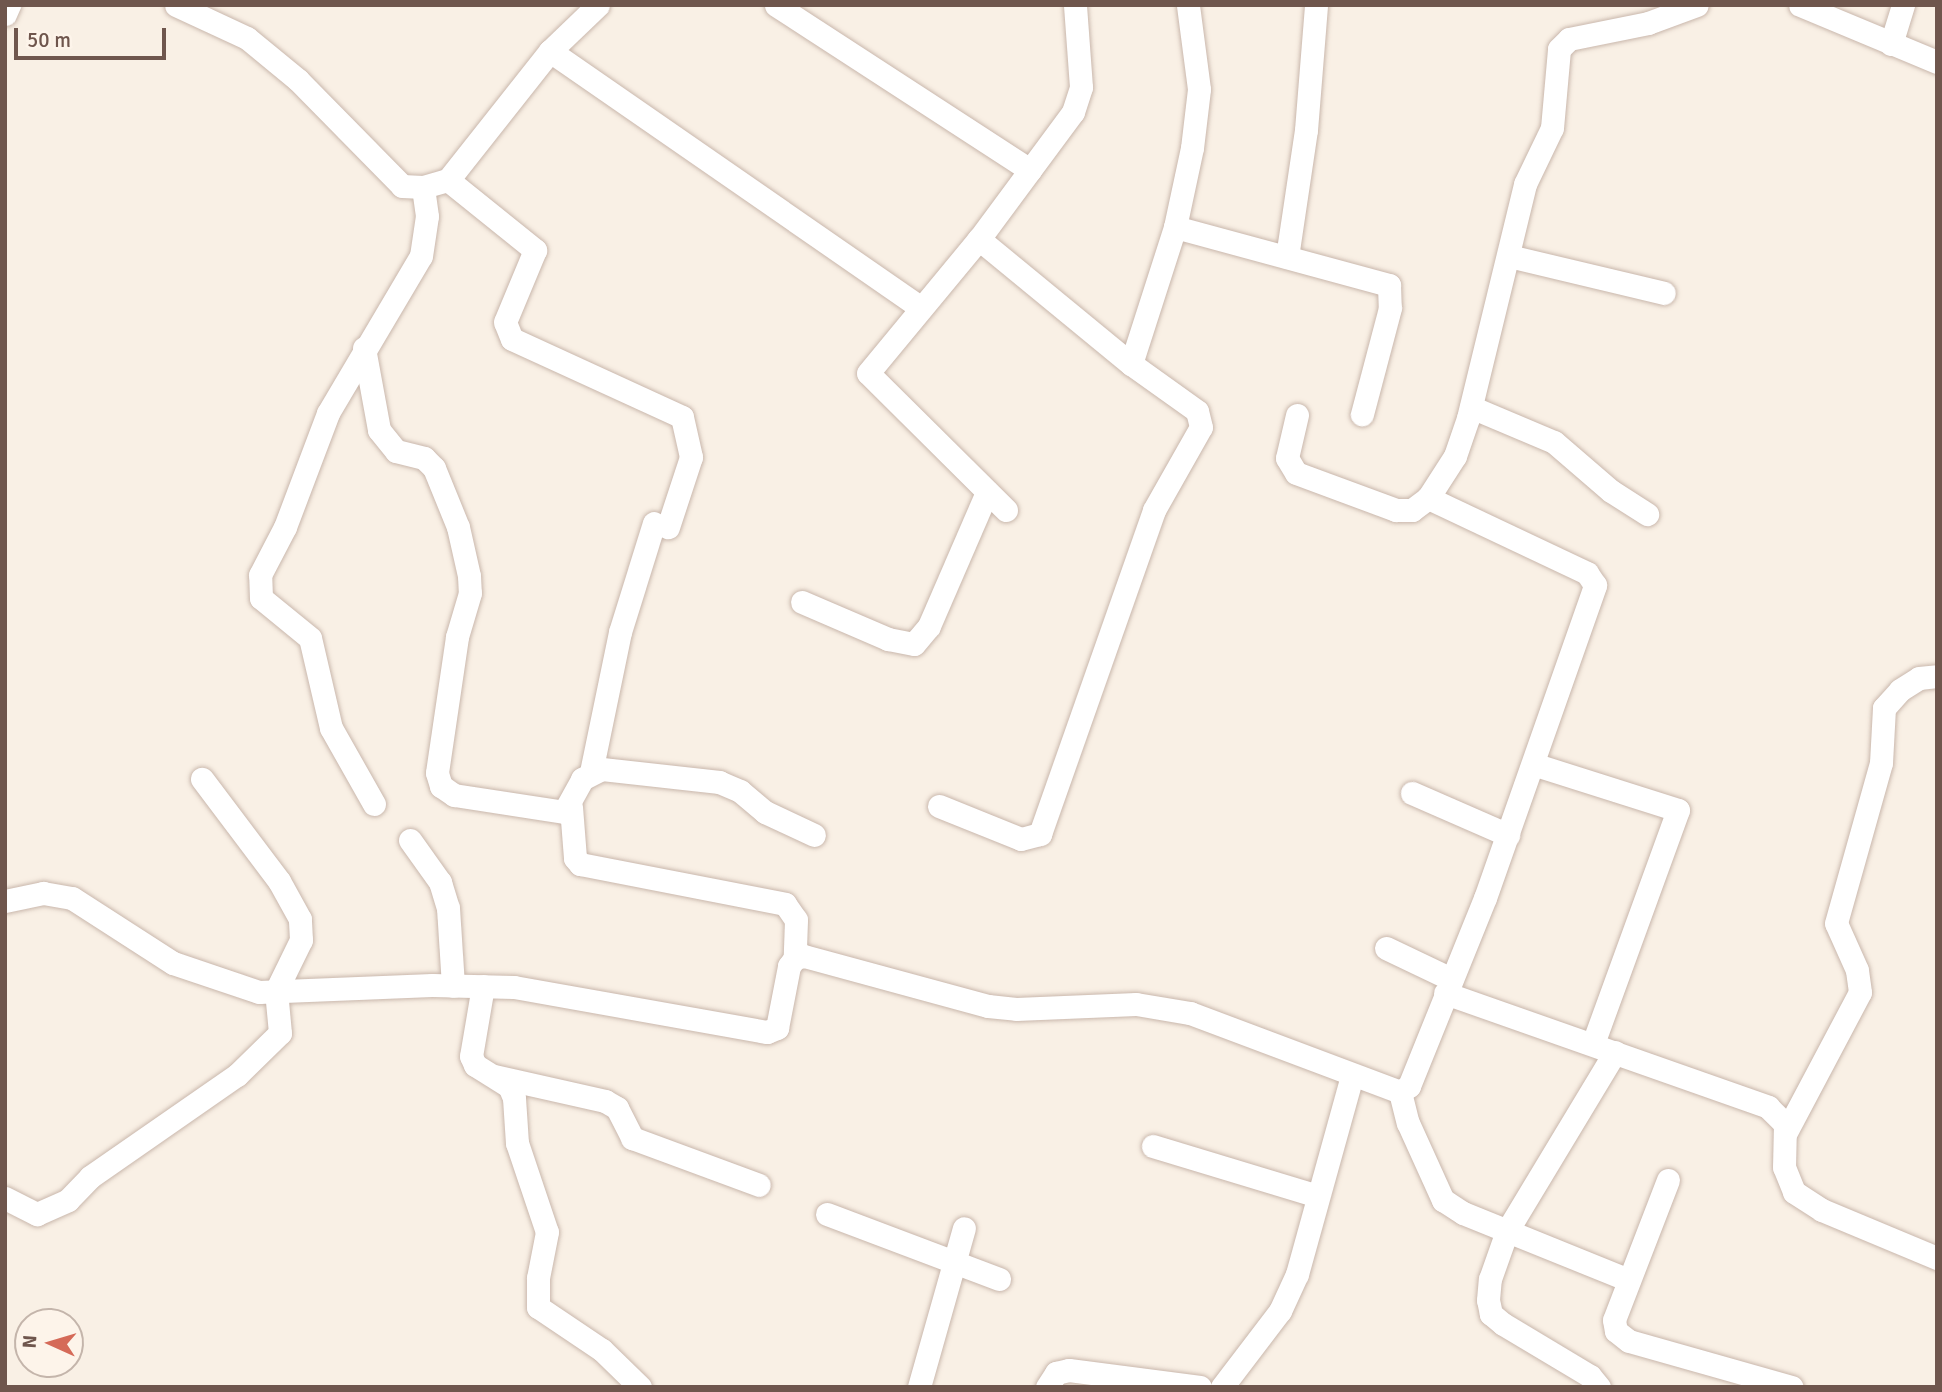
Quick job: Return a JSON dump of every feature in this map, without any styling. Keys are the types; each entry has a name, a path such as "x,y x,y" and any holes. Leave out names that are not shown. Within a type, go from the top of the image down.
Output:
{"street":[{"path":"5,14 9,5"},
{"path":"176,5 247,38 298,80 380,162 413,187 427,216 421,256 328,412 285,527 265,562 259,587 268,604 310,638 331,728 374,804"},
{"path":"413,187 448,180 550,51 598,5"},
{"path":"776,5 1030,170"},
{"path":"1006,510 868,377 979,239 1073,112 1081,87 1075,5"},
{"path":"1131,364 1175,227 1188,173 1199,89 1188,5"},
{"path":"1287,257 1306,130 1316,5"},
{"path":"1297,415 1287,458 1296,473 1396,510 1412,510 1428,498 1455,456 1471,407 1531,168 1552,128 1557,60 1563,42 1670,17 1697,5"},
{"path":"1800,5 1937,62"},
{"path":"1891,44 1903,5"},
{"path":"550,51 921,308"},
{"path":"448,180 535,250 505,322 512,339 682,417 691,457 661,525 620,632 591,772"},
{"path":"1175,227 1385,283 1391,289 1362,414"},
{"path":"939,806 1021,839 1040,834 1154,510 1201,428 1197,411 1131,364 979,239"},
{"path":"1509,256 1664,293"},
{"path":"365,348 379,430 396,451 424,458 434,468 458,527 469,576 470,593 457,637 437,773 441,786 454,795 548,812 570,807"},
{"path":"1471,407 1554,442 1612,491 1647,514"},
{"path":"802,602 888,639 914,644 929,626 987,492"},
{"path":"1400,1092 1409,1086 1536,765 1595,580 1428,498"},
{"path":"1786,1132 1860,992 1860,977 1836,923 1881,763 1884,708 1900,690 1919,678 1937,676"},
{"path":"1536,765 1678,810 1604,1048 1507,1231 1490,1279 1492,1314 1590,1376 1599,1387"},
{"path":"5,901 62,895 85,904 191,972 240,989 285,991 483,986 565,995 767,1032 777,1028 789,966 795,958 796,920 785,904 580,864 575,858 570,807 582,779 591,772 615,769 719,782 740,791 765,812 814,835"},
{"path":"5,1198 31,1213 48,1212 237,1075 280,1033 285,991 301,940 300,919 279,881 202,779"},
{"path":"1412,793 1508,835"},
{"path":"410,840 440,882 448,908 443,985"},
{"path":"1386,948 1448,986 1604,1048 1768,1107 1781,1117 1786,1132 1784,1167 1794,1192 1822,1210 1937,1258"},
{"path":"795,958 821,959 988,1006 1016,1009 1136,1004 1190,1013 1400,1092"},
{"path":"483,986 471,1056 489,1075 509,1086 514,1098 517,1143 547,1231 536,1298 538,1307 602,1350 640,1387"},
{"path":"489,1075 605,1101 617,1108 632,1138 759,1185"},
{"path":"1222,1387 1280,1311 1297,1274 1352,1076"},
{"path":"1400,1092 1408,1123 1443,1200 1507,1231 1629,1280"},
{"path":"1153,1146 1318,1196"},
{"path":"1668,1180 1614,1320 1619,1335 1792,1387"},
{"path":"827,1214 956,1259 999,1279"},
{"path":"919,1387 964,1228"},
{"path":"1046,1387 1056,1373 1069,1370 1200,1387"}]}
